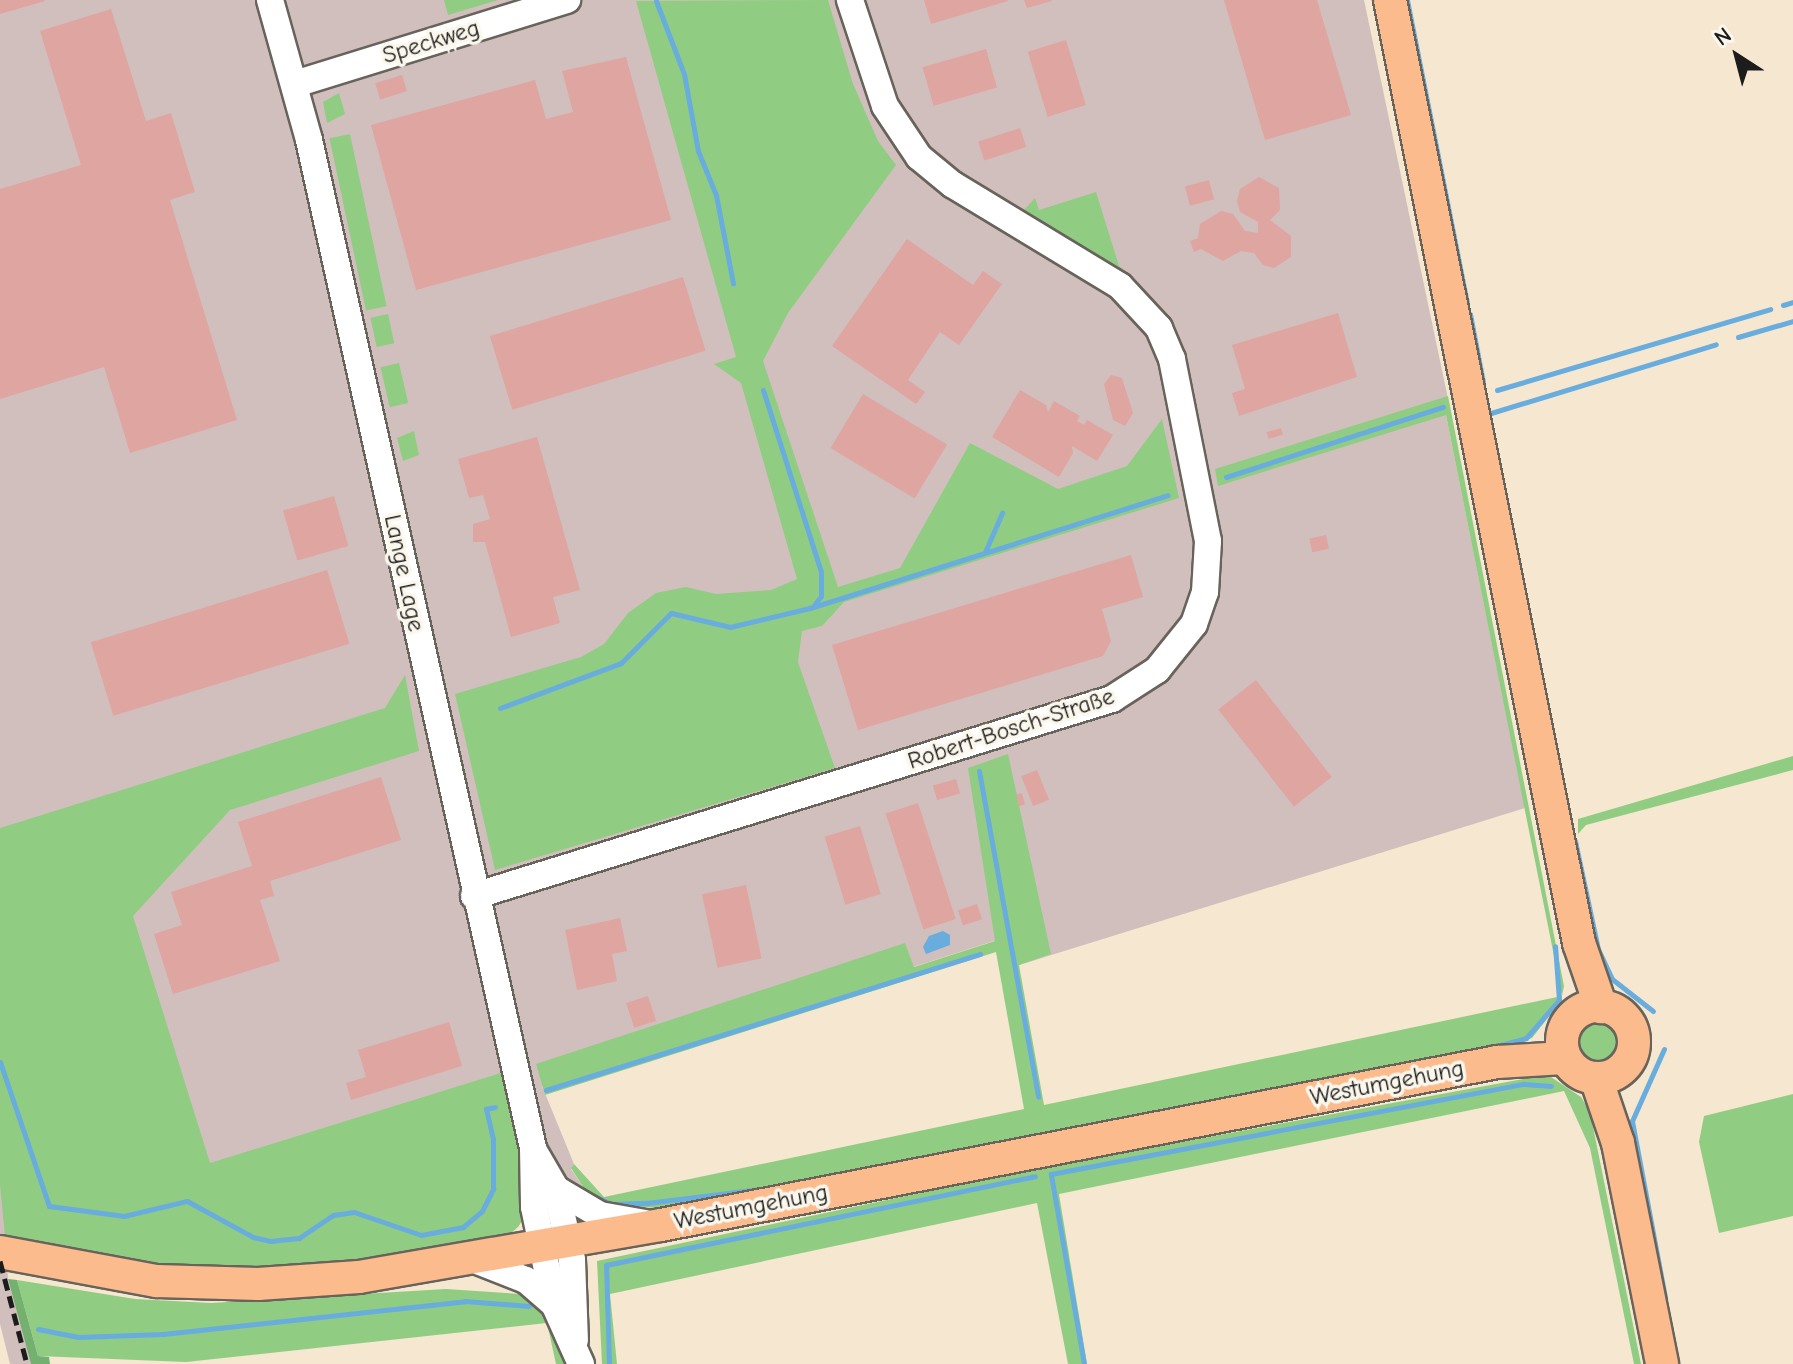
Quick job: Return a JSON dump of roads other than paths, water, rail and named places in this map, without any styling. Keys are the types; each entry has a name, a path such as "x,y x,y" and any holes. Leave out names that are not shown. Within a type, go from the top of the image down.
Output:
{"main road":[{"path":"1390,0 1591,1008"},
{"path":"1591,1008 1621,1015 1633,1035 1631,1054 1605,1076 1578,1072 1564,1048 1568,1021 1591,1008"},
{"name":"Westumgehung","path":"0,1252 57,1265 157,1281 258,1284 359,1277 661,1225 1564,1048"},
{"path":"1605,1076 1662,1364"}],"street":[{"name":"Lange Lage","path":"270,0 295,84 474,896 533,1148 534,1207 555,1245"},
{"name":"Speckweg","path":"295,84 567,0"},
{"name":"Robert-Bosch-Straße","path":"474,896 1112,699 1157,670 1194,624 1205,592 1208,541 1166,342 1141,303 1125,290 953,185 919,157 885,106 850,0"},
{"name":"Lange Lage","path":"533,1148 556,1189 555,1245"},
{"path":"556,1189 600,1215 661,1225"},
{"path":"554,1304 555,1245"},
{"path":"555,1245 577,1319 578,1353"},
{"path":"472,1259 526,1280 554,1304 578,1353"}],"water":[{"path":"943,931 950,935 950,945 926,954 923,947 929,936"}],"waterway":[{"path":"1407,0 1467,302"},
{"path":"656,1 684,74 698,151 716,195 733,283"},
{"path":"1783,305 1793,302"},
{"path":"1497,390 1770,309"},
{"path":"1470,314 1483,382"},
{"path":"1738,337 1793,321"},
{"path":"1491,413 1716,344"},
{"path":"763,390 821,572 821,596 814,605"},
{"path":"1226,477 1443,407"},
{"path":"500,708 621,663 671,613 730,627 810,608 1168,495"},
{"path":"985,552 1002,513"},
{"path":"979,771 1038,1097"},
{"path":"1575,841 1598,949 1612,979 1653,1011"},
{"path":"1493,1047 1526,1038 1559,1000 1555,946"},
{"path":"546,1090 980,954"},
{"path":"1664,1049 1632,1121 1665,1298"},
{"path":"0,1062 49,1206 124,1216 187,1201 253,1237 270,1241 299,1238 333,1215 354,1212 421,1235 463,1227 482,1211 493,1189 493,1139 486,1109 495,1107"},
{"path":"1084,1364 1051,1174 1524,1084 1551,1086"},
{"path":"609,1364 606,1265 1035,1176"},
{"path":"592,1195 611,1204 647,1203 760,1189"},
{"path":"38,1329 78,1337 163,1334 465,1301 529,1306"}],"railway":[{"path":"0,1261 27,1364"}]}
